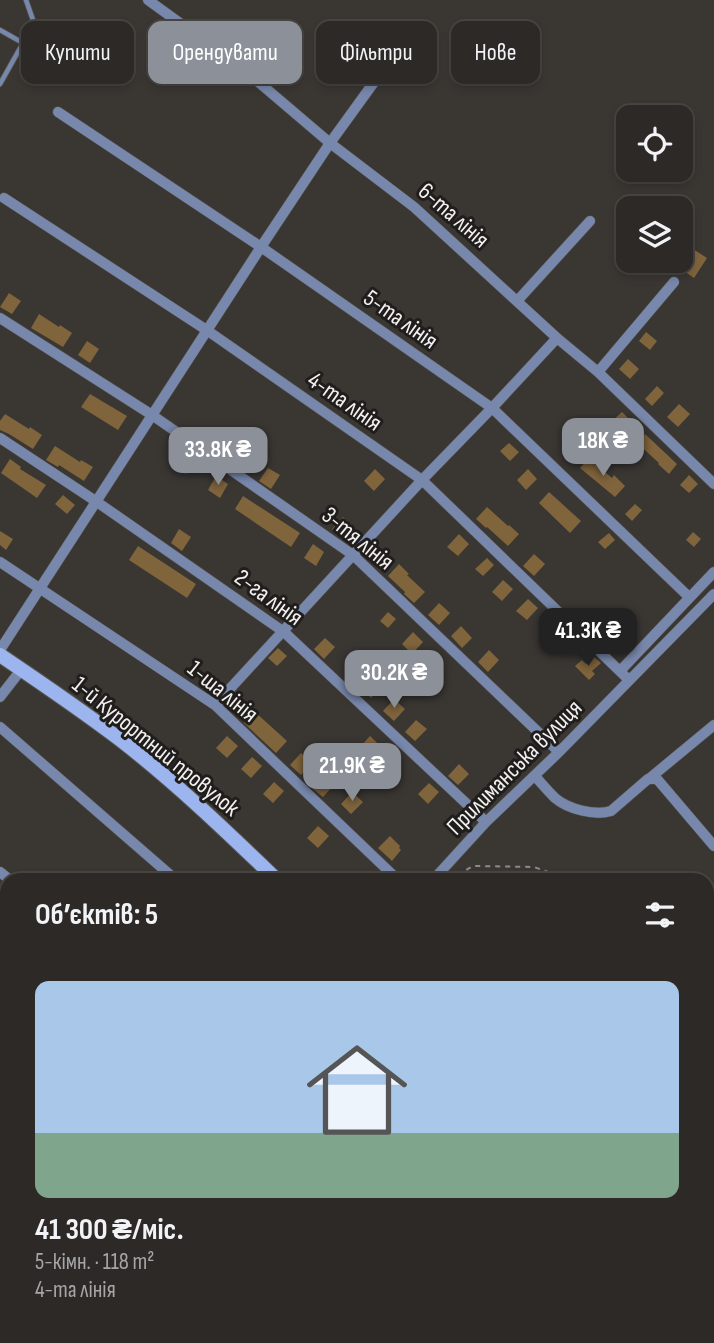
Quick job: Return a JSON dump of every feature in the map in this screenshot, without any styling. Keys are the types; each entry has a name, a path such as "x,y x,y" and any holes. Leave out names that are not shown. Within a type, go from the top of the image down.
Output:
{"street":[{"name":"6-та лінія","path":"148,0 242,68 330,144 414,206 557,338 598,372 714,484"},
{"path":"0,653 261,247 373,84"},
{"name":"5-та лінія","path":"58,112 261,247 492,408 689,597"},
{"name":"4-та лінія","path":"4,198 208,331 422,480 629,680"},
{"path":"518,300 590,221"},
{"path":"598,372 674,282"},
{"name":"3-тя лінія","path":"0,318 152,415 353,555 559,752"},
{"path":"215,705 557,338"},
{"name":"2-га лінія","path":"0,438 284,632 486,822"},
{"name":"1-ша лінія","path":"0,562 215,705 391,873"},
{"path":"620,671 714,572"},
{"name":"Прилиманська вулиця","path":"439,873 486,822 559,752 714,594"},
{"name":"1-й Курортний провулок","path":"0,653 119,739 174,785 269,873"},
{"path":"0,697 21,670"},
{"path":"535,776 556,799 566,805 604,813 611,811 714,725"},
{"path":"0,726 168,873"},
{"path":"650,778 657,779 714,845"}],"lane":[{"path":"26,0 33,21"},
{"path":"0,30 21,42"},
{"path":"0,84 21,47"}],"path":[{"path":"461,873 473,866 534,867 551,873"}],"building":[{"path":"693,249 707,258 694,278 687,273 693,273"},
{"path":"9,293 21,301 12,314 0,307"},
{"path":"39,314 72,333 63,347 31,328"},
{"path":"646,332 657,341 650,350 639,341"},
{"path":"87,341 99,349 90,363 78,355"},
{"path":"628,359 639,369 630,379 619,369"},
{"path":"657,386 664,393 652,406 645,399"},
{"path":"90,394 127,416 118,430 81,407"},
{"path":"679,404 690,414 678,427 667,417"},
{"path":"622,412 630,420 619,430 611,422"},
{"path":"5,414 42,435 33,449 0,430 0,421"},
{"path":"645,434 677,464 669,474 637,443"},
{"path":"509,443 519,452 510,461 500,451"},
{"path":"55,446 93,467 84,481 46,460"},
{"path":"240,447 252,455 244,469 232,461"},
{"path":"183,453 195,460 186,474 174,467"},
{"path":"589,458 625,486 615,497 580,468"},
{"path":"10,459 21,467 20,469 46,485 37,498 1,473"},
{"path":"268,468 280,475 271,489 259,481"},
{"path":"375,469 385,479 374,491 364,481"},
{"path":"528,469 537,479 526,490 517,480"},
{"path":"689,475 698,484 689,493 680,485"},
{"path":"216,476 228,484 220,498 208,490"},
{"path":"549,492 581,521 570,533 539,503"},
{"path":"63,495 75,505 67,514 55,504"},
{"path":"243,496 300,533 291,547 235,509"},
{"path":"635,504 642,510 632,521 625,514"},
{"path":"487,507 519,534 508,546 476,519"},
{"path":"343,517 353,526 342,538 332,529"},
{"path":"179,529 191,537 182,551 171,543"},
{"path":"0,531 13,539 6,550 0,545"},
{"path":"693,532 701,539 694,547 686,540"},
{"path":"609,533 615,540 605,549 598,542"},
{"path":"459,534 469,544 458,556 447,547"},
{"path":"313,544 324,552 316,566 304,558"},
{"path":"138,546 196,584 187,598 129,560"},
{"path":"534,554 545,564 534,576 523,566"},
{"path":"487,558 494,565 483,576 475,569"},
{"path":"399,564 425,592 414,603 388,576"},
{"path":"503,580 513,589 502,601 492,592"},
{"path":"528,599 538,608 527,620 516,611"},
{"path":"439,603 450,613 439,625 428,615"},
{"path":"388,612 396,619 388,628 380,621"},
{"path":"597,618 604,624 597,633 589,626"},
{"path":"551,621 562,631 550,644 540,634"},
{"path":"461,626 472,638 462,648 451,636"},
{"path":"413,632 423,642 412,654 402,644"},
{"path":"325,638 335,647 324,659 314,649"},
{"path":"278,648 287,656 277,666 268,658"},
{"path":"489,650 499,660 488,672 478,662"},
{"path":"594,657 601,663 592,671 595,674 589,680 575,666 582,660 586,664"},
{"path":"372,676 382,686 371,698 361,688"},
{"path":"394,699 405,709 394,721 383,711"},
{"path":"255,712 287,741 276,753 244,723"},
{"path":"416,720 427,729 415,741 405,732"},
{"path":"227,736 238,746 227,758 216,748"},
{"path":"370,736 399,764 388,776 359,748"},
{"path":"301,753 312,763 301,775 290,765"},
{"path":"252,757 262,766 251,778 241,769"},
{"path":"459,764 469,774 458,785 448,776"},
{"path":"324,776 334,785 323,797 312,788"},
{"path":"274,782 284,791 273,803 263,794"},
{"path":"429,783 439,792 428,804 418,794"},
{"path":"352,792 363,802 351,814 341,804"},
{"path":"318,826 329,836 318,848 307,838"},
{"path":"390,836 401,850 392,861 378,848"}]}
